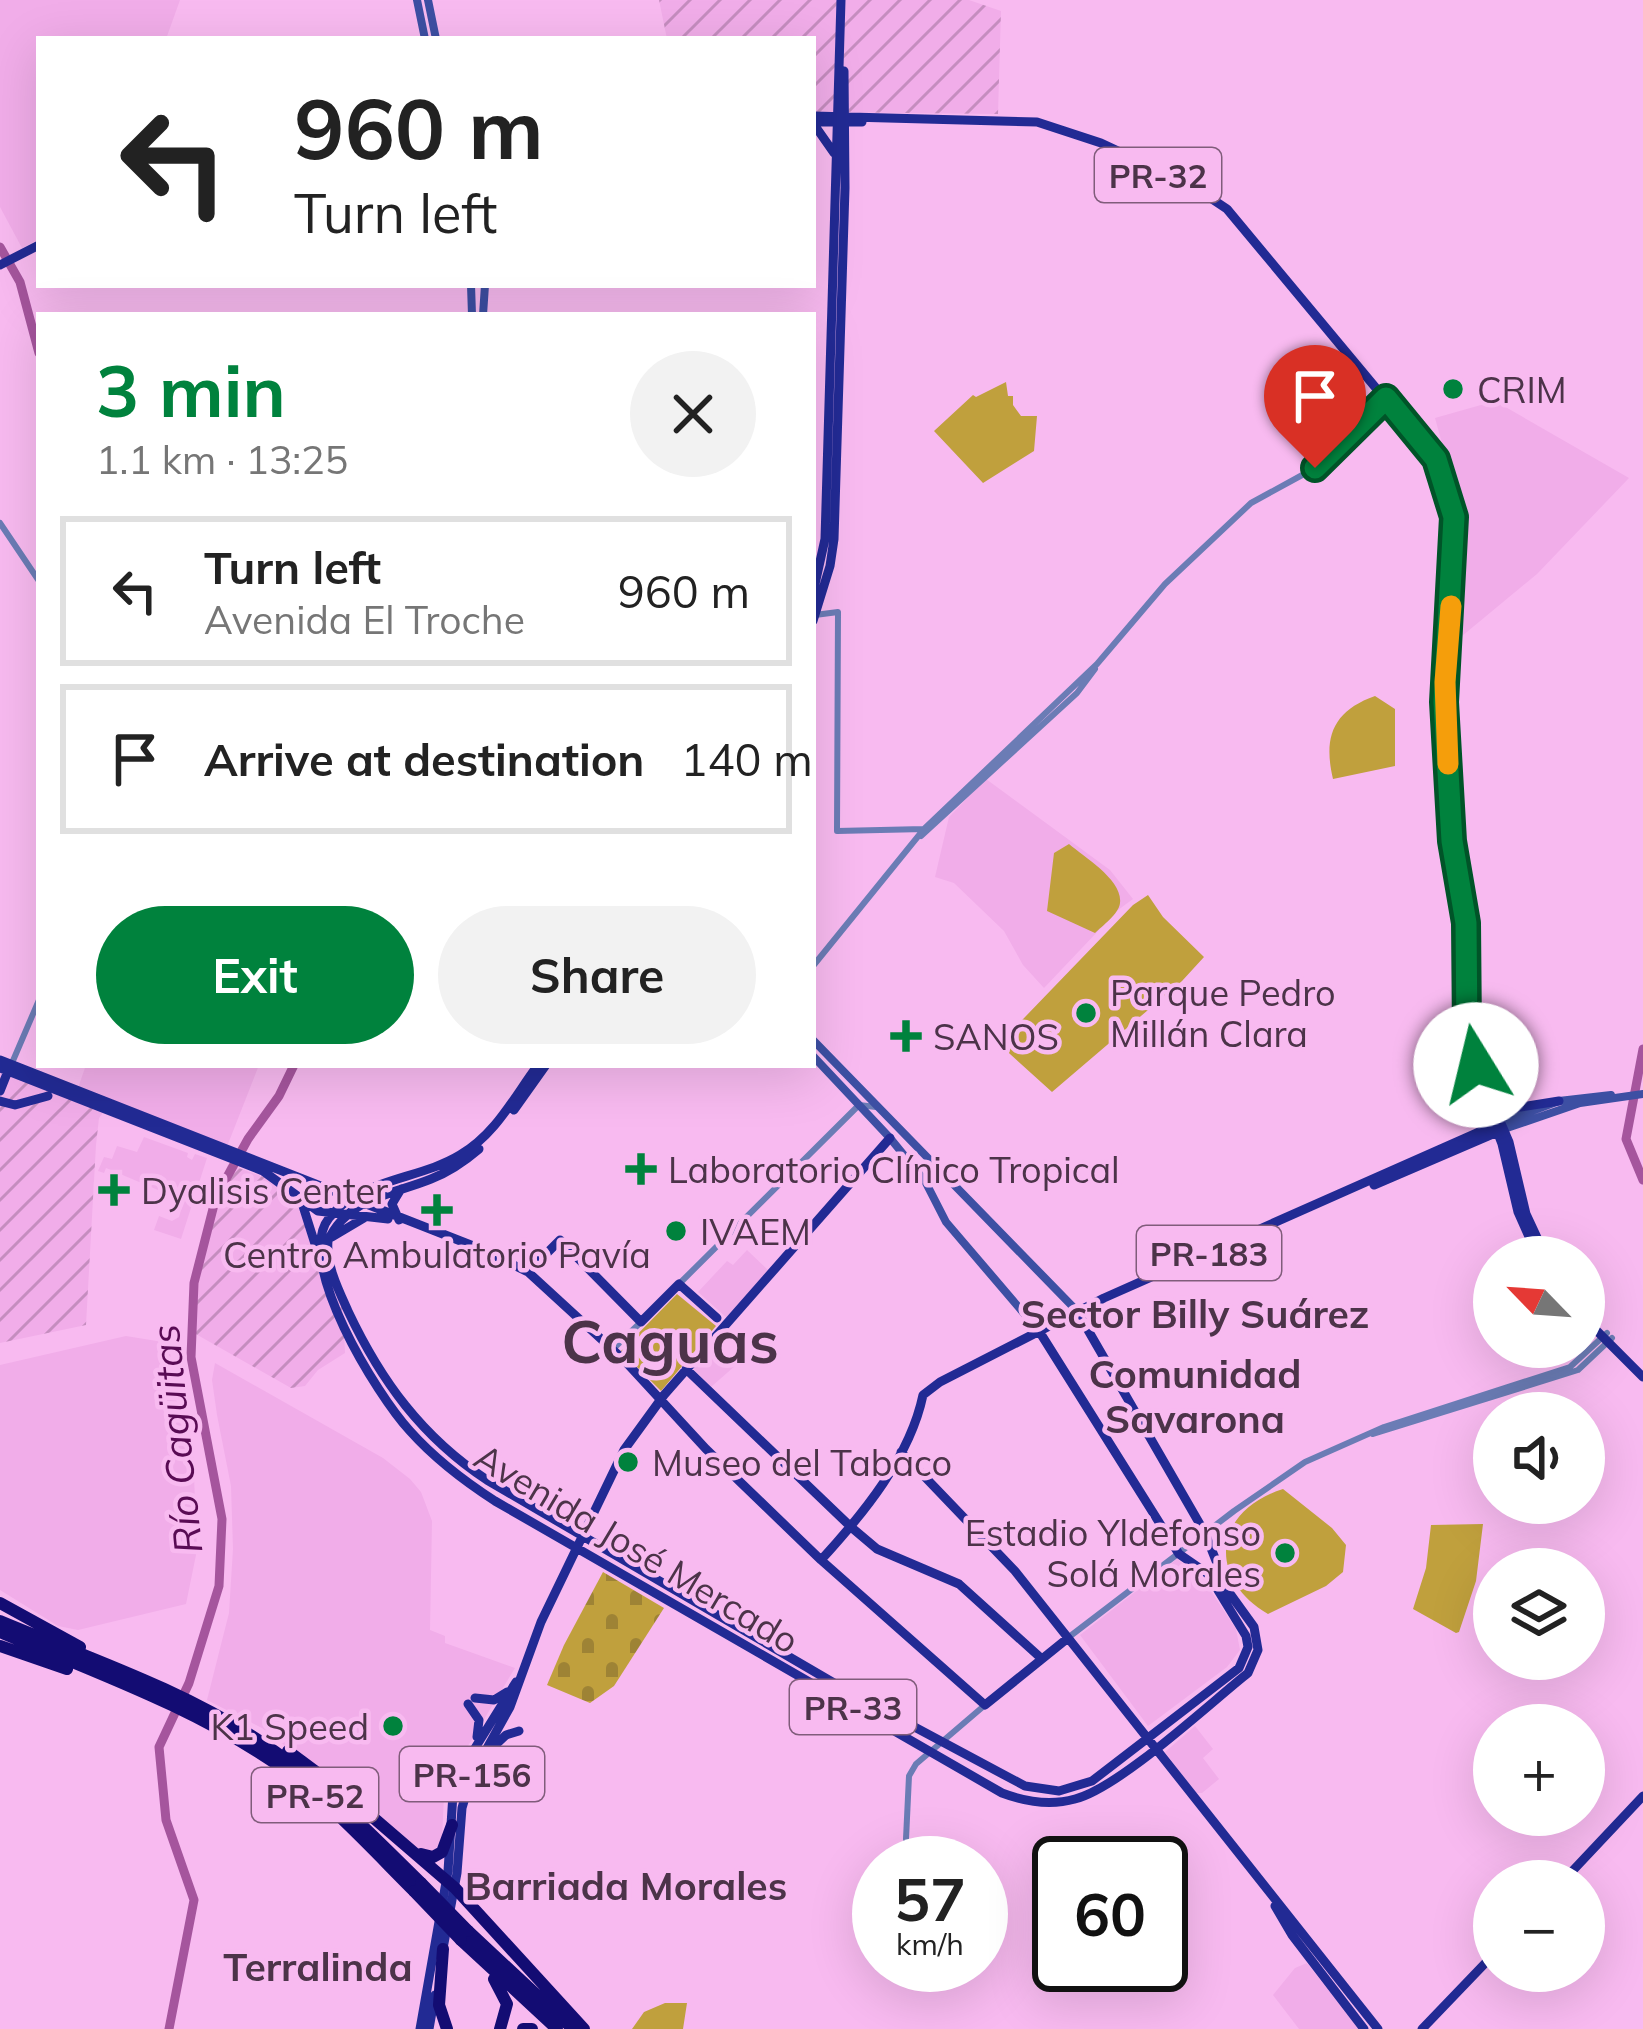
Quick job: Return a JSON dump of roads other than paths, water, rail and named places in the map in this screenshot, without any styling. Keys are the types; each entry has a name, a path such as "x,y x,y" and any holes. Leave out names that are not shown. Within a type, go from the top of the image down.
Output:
{"highway":[{"path":"0,1600 125,1679"},
{"name":"PR-52","path":"0,1621 258,1739 312,1779 465,1935 572,2029"},
{"name":"PR-52","path":"0,1632 125,1679"},
{"path":"0,1646 125,1679"},
{"path":"203,1712 226,1714 299,1759 406,1846 450,1885 584,2029"},
{"path":"406,1846 427,1857 439,1855 452,1825"},
{"name":"PR-52","path":"465,1935 484,1962 557,2029"},
{"path":"443,1949 439,2006 447,2029"},
{"path":"484,1962 507,2004 500,2029"}],"main road":[{"path":"417,0 423,36"},
{"path":"428,0 435,36"},
{"path":"816,612 834,539 846,119 841,96 841,0"},
{"path":"816,118 832,110 841,96"},
{"name":"PR-32","path":"816,119 1004,123 1049,129 1093,144 1191,191 1223,212 1384,400 1434,470 1452,525 1443,672 1445,836 1461,926 1463,1038 1470,1066 1500,1127 1514,1198 1533,1236"},
{"path":"816,580 825,539 836,158 846,119"},
{"path":"816,121 836,158"},
{"path":"0,268 34,250"},
{"name":"PR-32","path":"1443,672 1452,841 1466,923 1467,1033 1535,1236"},
{"path":"816,1043 1077,1311"},
{"path":"816,1059 890,1138 925,1181 946,1222 1039,1331"},
{"path":"0,1091 5,1068"},
{"path":"5,1068 165,1137 219,1150"},
{"path":"5,1068 481,1249 528,1272 821,1560 985,1705 1068,1638"},
{"path":"328,1241 346,1216 362,1204 443,1174 487,1143 540,1068"},
{"path":"320,1257 320,1234 332,1214 367,1190 438,1166 470,1149 540,1068"},
{"name":"PR-183","path":"821,1560 851,1527 916,1430 923,1395 1077,1311 1340,1193 1559,1101 1608,1093 1618,1097"},
{"name":"PR-183","path":"1500,1127 1580,1103 1643,1094"},
{"path":"0,1101 15,1105 48,1096"},
{"path":"1492,1097 1514,1108 1559,1101"},
{"path":"528,1272 560,1240 640,1322 683,1288 720,1321 731,1321 890,1138"},
{"path":"264,1167 318,1211 399,1220"},
{"path":"399,1220 392,1204 403,1187"},
{"name":"Avenida José Mercado","path":"292,1190 308,1212 320,1257 369,1376 393,1412 460,1478 556,1536 579,1542 1010,1781 1059,1791 1092,1781 1248,1672 1257,1658 1254,1627 1228,1591 1205,1533"},
{"path":"329,1190 367,1190"},
{"path":"328,1241 365,1217"},
{"name":"Avenida José Mercado","path":"328,1241 330,1263 346,1306 394,1395 455,1459 579,1542 1002,1792 1048,1803 1102,1789 1239,1668 1246,1654 1246,1636 1202,1567 1179,1554"},
{"name":"PR-33","path":"1077,1311 1205,1533"},
{"path":"720,1321 686,1369 877,1549 959,1584 1042,1659"},
{"name":"PR-33","path":"1039,1331 1179,1554"},
{"path":"1607,1338 1643,1373"},
{"name":"PR-156","path":"425,2029 443,1949 453,1794 510,1707 515,1684 566,1566 624,1450 686,1369"},
{"path":"902,1452 1015,1571 1378,2029"},
{"path":"556,1536 566,1566"},
{"path":"1202,1567 1215,1561"},
{"path":"477,1755 479,1720 471,1701 494,1700 515,1684"},
{"path":"477,1755 519,1731"},
{"name":"PR-156","path":"425,2029 461,1808 477,1755"},
{"path":"1583,1860 1643,1796"},
{"path":"1274,1901 1279,1917 1364,2029"},
{"path":"1422,2029 1473,1976"}],"street":[{"path":"816,962 923,832 1077,693 1165,584 1250,503 1315,468 1384,400"},
{"path":"0,523 36,576"},
{"path":"816,618 838,612 837,831 923,832"},
{"path":"923,832 928,819 1097,664"},
{"path":"906,830 912,848"},
{"path":"5,1068 36,1006"},
{"path":"683,1288 859,1105 876,1107"},
{"path":"610,1351 640,1322"},
{"path":"1068,1638 1305,1462 1384,1426 1570,1367 1607,1338"},
{"path":"906,1836 909,1776 930,1751 985,1705"}],"waterway":[{"name":"Río Cagüitas","path":"0,247 20,282 36,342"},
{"path":"1643,1049 1626,1139 1643,1180"},
{"name":"Río Cagüitas","path":"169,2029 194,1900 166,1820 159,1747 189,1683 219,1586 222,1519 191,1357 194,1283 216,1197 293,1068"}],"place":[{"name":"CRIM","path":"1453,389"},
{"name":"Parque Pedro Millán Clara","path":"1086,1013"},
{"name":"SANOS","path":"906,1036"},
{"name":"Laboratorio Clínico Tropical","path":"641,1169"},
{"name":"Dyalisis Center","path":"114,1190"},
{"name":"Centro Ambulatorio Pavía","path":"437,1210"},
{"name":"IVAEM","path":"676,1231"},
{"name":"Museo del Tabaco","path":"628,1462"},
{"name":"Estadio Yldefonso Solá Morales","path":"1285,1553"},
{"name":"K1 Speed","path":"393,1726"}],"district":[{"name":"Sector Billy Suárez","path":"1195,1313"},
{"name":"Caguas","path":"670,1340"},
{"name":"Comunidad Savarona","path":"1195,1396"},
{"name":"Barriada Morales","path":"626,1885"},
{"name":"Terralinda","path":"318,1966"}]}
